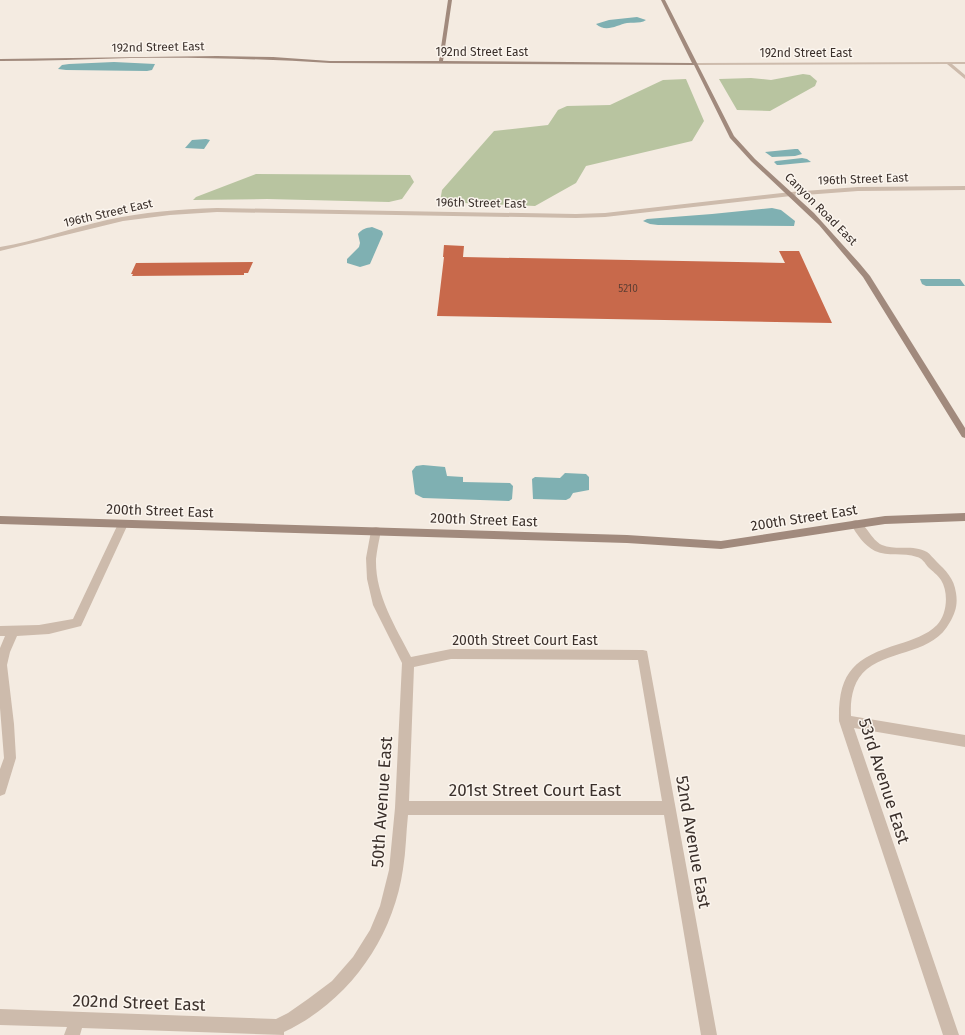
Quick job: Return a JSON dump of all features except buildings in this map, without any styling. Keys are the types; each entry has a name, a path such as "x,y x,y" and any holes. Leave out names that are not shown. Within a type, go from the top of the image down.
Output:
{"street":[{"path":"441,62 450,0"},
{"name":"Canyon Road East","path":"663,0 696,64 716,108 732,137 748,156 830,233 866,276 965,435"},
{"name":"192nd Street East","path":"0,60 62,60 130,57 234,57 326,62 696,64 965,63"},
{"path":"948,63 965,78"},
{"name":"196th Street East","path":"0,249 29,244 92,226 123,219 180,211 583,216 605,215 790,194 858,189 965,188"},
{"name":"200th Street East","path":"0,520 627,539 721,545 884,520 965,518"},
{"path":"0,631 13,632 56,629 77,623 123,524"},
{"name":"53rd Avenue East","path":"856,524 865,536 880,549 922,554 946,577 949,587 951,609 944,625 930,638 882,654 866,662 855,674 847,692 845,721 951,1035"},
{"name":"50th Avenue East","path":"276,1031 337,986 358,962 375,935 387,907 396,870 402,808 408,663 378,605 372,579 371,558 376,531"},
{"path":"0,788 10,758 8,724 1,665 4,652 13,632"},
{"name":"200th Street Court East","path":"408,663 451,654 643,655"},
{"name":"52nd Avenue East","path":"643,655 709,1035"},
{"path":"845,721 965,741"},
{"name":"201st Street Court East","path":"402,808 669,808"},
{"name":"202nd Street East","path":"0,1017 75,1028 276,1031"}],"green space":[{"path":"803,74 810,75 817,81 815,86 770,111 737,110 719,79 751,78 771,80"},
{"path":"686,79 704,121 692,141 586,166 576,183 535,206 440,202 442,190 494,131 548,125 558,110 567,106 610,105 663,80"},
{"path":"256,174 410,175 414,182 402,199 389,202 267,199 193,200 196,197"}],"water":[{"path":"637,17 646,20 637,23 627,23 612,28 600,27 596,24 609,20"},
{"path":"114,62 155,64 152,70 147,71 58,69 62,65 69,64"},
{"path":"192,140 210,140 204,149 185,148"},
{"path":"798,149 802,154 795,156 772,157 765,152"},
{"path":"802,158 811,162 777,165 774,162 776,161"},
{"path":"772,208 781,210 795,221 794,226 658,225 643,221 647,219"},
{"path":"372,227 382,231 383,234 370,264 360,267 347,263 347,259 359,247 360,243 358,234 364,229"},
{"path":"920,279 960,279 965,286 926,286 922,284"},
{"path":"423,465 445,467 447,476 463,477 463,482 510,483 513,486 512,499 509,501 423,498 415,494 412,471 416,466"},
{"path":"565,473 586,474 589,477 589,490 573,493 570,498 566,500 533,499 532,479 535,477 560,478"}]}
